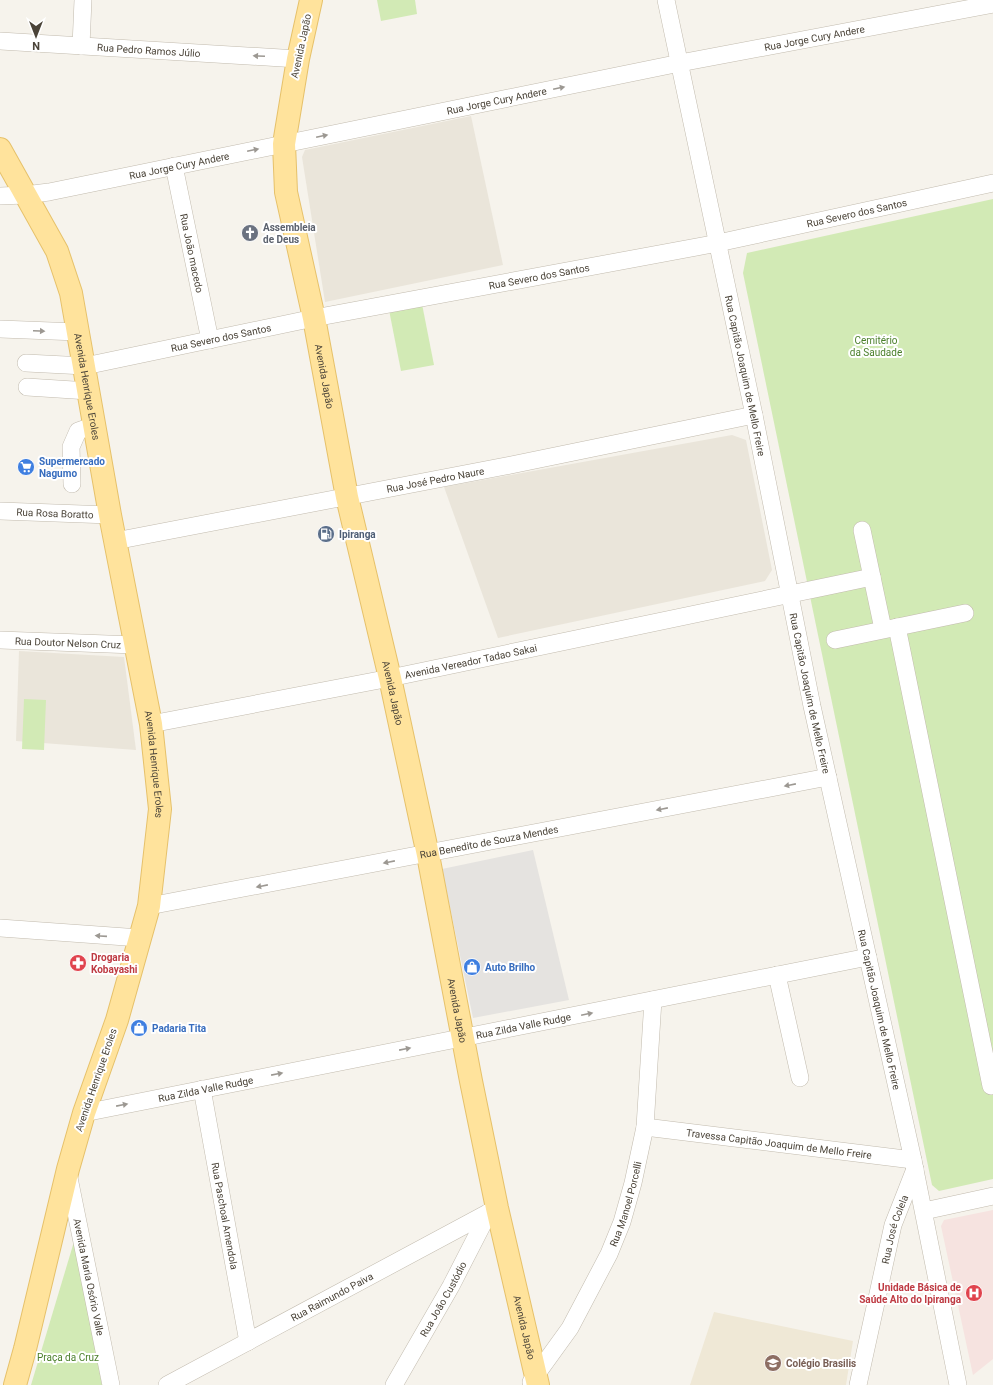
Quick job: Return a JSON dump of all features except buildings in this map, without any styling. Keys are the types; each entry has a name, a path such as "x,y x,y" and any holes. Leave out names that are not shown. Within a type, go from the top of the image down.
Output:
{"main road":[{"name":"Avenida Japão","path":"311,0 298,59 284,144 286,192 314,318 347,497 390,678 428,855 463,1038 493,1210 534,1382"},
{"name":"Avenida Henrique Eroles","path":"0,149 57,250 71,293 110,515 151,724 160,809 149,906 117,1020 84,1112 68,1169 25,1350 14,1385"}],"street":[{"path":"81,46 83,0"},
{"name":"Rua Capitão Joaquim de Mello Freire","path":"666,0 754,415 812,706 924,1211 958,1385"},
{"name":"Rua Jorge Cury Andere","path":"0,196 25,195 680,63 993,4"},
{"name":"Rua Pedro Ramos Júlio","path":"0,41 298,59"},
{"name":"Rua João macedo","path":"174,166 210,340"},
{"name":"Rua Severo dos Santos","path":"26,363 85,366 314,318 718,243 993,182"},
{"path":"0,330 78,332"},
{"path":"27,387 89,391"},
{"name":"Rua José Pedro Naure","path":"115,541 347,497 754,415"},
{"path":"72,484 71,448 78,431 95,425"},
{"name":"Rua Rosa Boratto","path":"0,511 110,515"},
{"path":"862,530 872,576 890,628 991,1086"},
{"name":"Avenida Vereador Tadao Sakai","path":"151,724 390,678 872,576"},
{"path":"835,640 965,613"},
{"name":"Rua Doutor Nelson Cruz","path":"0,640 135,645"},
{"name":"Rua Benedito de Souza Mendes","path":"149,906 428,855 828,777"},
{"path":"0,928 140,938"},
{"name":"Rua Zilda Valle Rudge","path":"84,1112 868,958"},
{"path":"777,975 800,1078"},
{"name":"Rua Manoel Porcelli","path":"534,1382 570,1328 609,1254 622,1222 633,1183 645,1127 653,1000"},
{"name":"Rua Paschoal Amendola","path":"202,1089 248,1342"},
{"name":"Travessa Capitão Joaquim de Mello Freire","path":"645,1127 914,1165"},
{"name":"Rua José Colela","path":"858,1385 893,1225 914,1165"},
{"name":"Avenida Maria Osório Valle","path":"68,1169 111,1385"},
{"path":"924,1211 993,1196"},
{"name":"Rua Raimundo Paiva","path":"167,1385 493,1210"},
{"name":"Rua João Custódio","path":"394,1385 493,1210"}],"shaded area":[{"path":"471,116 503,265 325,302 302,157 305,150"},
{"path":"732,435 746,440 772,570 765,581 498,638 444,487"},
{"path":"19,651 124,657 136,750 16,741"},
{"path":"533,850 569,1000 473,1018 442,869"},
{"name":"Unidade Básica de Saúde Alto do Ipiranga","path":"993,1210 993,1359 973,1375 941,1226 944,1220"},
{"name":"Colégio Brasilis","path":"714,1312 853,1341 846,1385 690,1385"}],"green space":[{"path":"377,0 415,0 417,14 381,21"},
{"name":"Cemitério da Saudade","path":"993,199 993,1179 939,1191 932,1185 743,273 747,253"},
{"path":"422,304 434,365 401,371 389,310"},
{"path":"24,699 46,700 44,750 22,749"},
{"name":"Praça da Cruz","path":"76,1235 102,1385 31,1385"}],"place":[{"name":"Assembleia de Deus","path":"250,233"},
{"name":"Supermercado Nagumo","path":"26,467"},
{"name":"Ipiranga","path":"326,534"},
{"name":"Drogaria Kobayashi","path":"78,963"},
{"name":"Auto Brilho","path":"472,967"},
{"name":"Padaria Tita","path":"139,1028"},
{"name":"Unidade Básica de Saúde Alto do Ipiranga","path":"974,1293"},
{"name":"Colégio Brasilis","path":"773,1363"}]}
